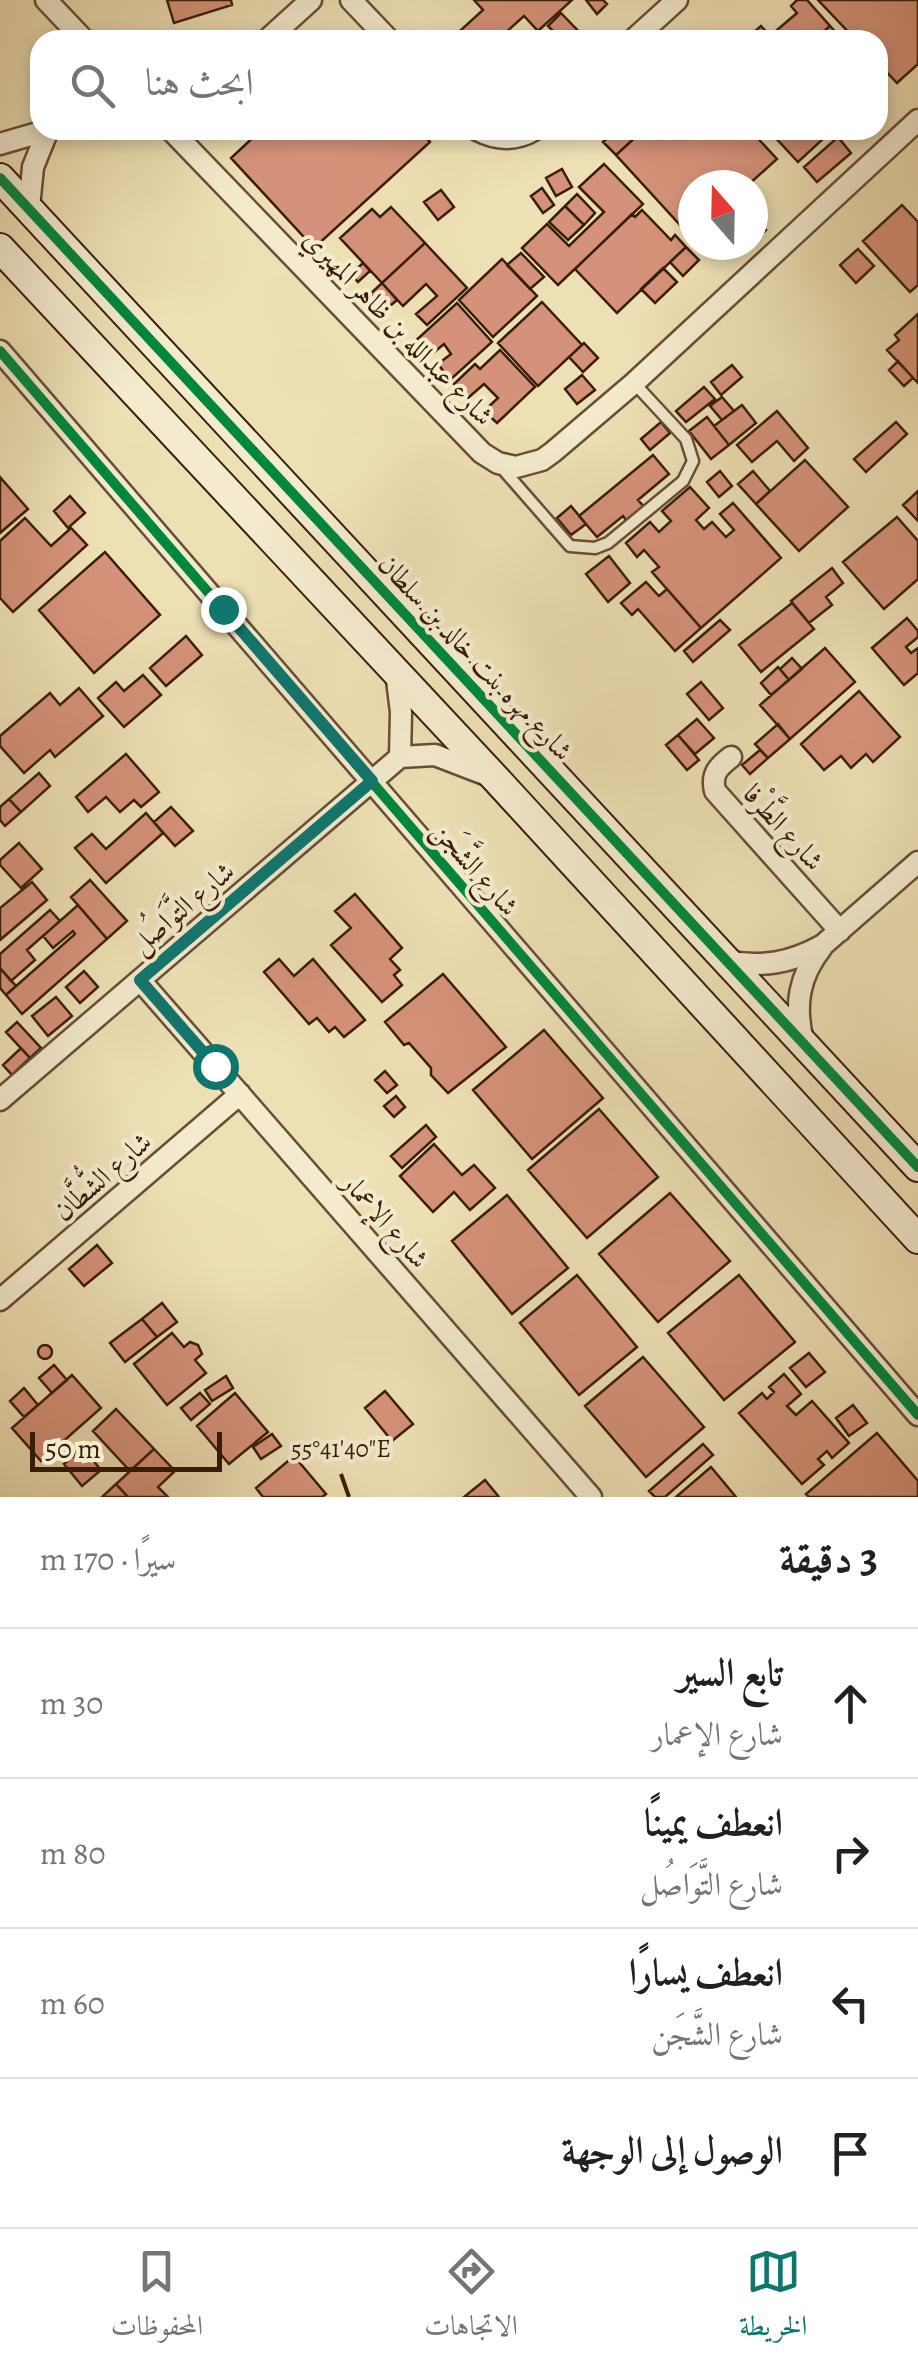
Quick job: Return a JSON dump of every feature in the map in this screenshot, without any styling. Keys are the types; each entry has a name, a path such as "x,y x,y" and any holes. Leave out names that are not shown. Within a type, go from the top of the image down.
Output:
{"street":[{"path":"279,30 311,0"},
{"path":"351,0 380,30"},
{"path":"645,30 677,0"},
{"path":"56,4 76,30"},
{"name":"شارع عبدالله بن ظاهر المهيري","path":"181,140 482,452 498,462 516,466 542,460 634,383 918,120"},
{"path":"0,144 30,135"},
{"path":"28,208 33,168 44,140"},
{"name":"شارع مهره بنت خالد بن سلطان","path":"0,178 918,1167"},
{"path":"0,248 496,778 918,1239"},
{"name":"شارع الشَّجَن","path":"0,351 918,1415"},
{"path":"396,672 401,712 400,757 435,755 496,778"},
{"name":"شارع التَّوَاصُل","path":"0,1100 400,757"},
{"name":"شارع الطَّرْفا","path":"732,757 716,770 715,791 840,931"},
{"path":"726,961 776,964 805,955 823,945 918,862"},
{"path":"803,1042 798,1022 802,980 823,945"},
{"name":"شارع الإعمار","path":"140,980 591,1497"},
{"name":"شارع الشُّطَّان","path":"0,1300 240,1094"}],"lane":[{"path":"498,462 570,546 596,548 608,542 683,482 693,461 686,439 634,383"}],"building":[{"path":"167,0 231,0 232,5 174,23"},
{"path":"474,0 572,0 539,30 524,16 508,30 461,30 483,10"},
{"path":"586,0 603,0 607,4 597,14"},
{"path":"797,0 807,0 830,26 825,30 777,30 797,13 791,6"},
{"path":"818,0 918,0 918,64 897,83 888,74 888,30 846,30"},
{"path":"561,13 577,30 552,30 548,26"},
{"path":"250,140 430,142 314,248 231,158"},
{"path":"605,140 633,140 616,155"},
{"path":"632,140 759,140 777,159 765,170 678,170 678,223 616,155"},
{"path":"778,140 822,140 798,162"},
{"path":"835,140 840,140 851,153 817,182 804,167"},
{"path":"604,164 643,204 558,285 522,248 547,224 569,246 604,212 579,187"},
{"path":"562,169 572,187 556,196 546,178"},
{"path":"542,188 554,205 543,213 531,196"},
{"path":"441,190 454,207 438,220 424,202"},
{"path":"577,194 595,213 584,225 565,206"},
{"path":"902,205 918,222 918,285 910,292 863,241"},
{"path":"565,206 584,225 568,240 549,222"},
{"path":"391,207 425,243 382,283 340,238 372,209 380,217"},
{"path":"642,210 671,240 675,235 678,255 617,313 575,269 632,214 635,217"},
{"path":"425,243 467,288 427,325 416,314 437,296 426,284 403,306 382,283"},
{"path":"858,249 874,266 856,283 840,265"},
{"path":"521,253 544,277 530,289 507,265"},
{"path":"678,254 678,260 699,260 683,276 670,262"},
{"path":"502,259 537,296 493,337 459,300"},
{"path":"363,263 370,271 358,282 351,274"},
{"path":"663,268 677,282 655,303 641,289"},
{"path":"382,283 397,300 385,310 370,294"},
{"path":"542,302 582,345 538,386 498,343"},
{"path":"457,303 492,342 450,380 438,364 451,354 444,344 427,358 413,343"},
{"path":"918,314 918,383 887,350 899,340 895,335"},
{"path":"584,343 598,358 583,372 569,357"},
{"path":"500,350 535,387 497,423 484,411 498,398 484,384 468,398 454,384 475,364 480,369"},
{"path":"898,361 913,378 904,386 889,370"},
{"path":"732,365 742,377 721,395 711,382"},
{"path":"582,375 595,390 577,404 565,389"},
{"path":"704,387 715,399 686,422 676,411"},
{"path":"722,397 734,411 722,420 710,406"},
{"path":"742,405 756,423 729,445 714,426"},
{"path":"777,411 808,448 794,461 777,441 752,462 737,445"},
{"path":"707,417 729,445 711,459 689,431"},
{"path":"661,422 670,433 650,450 641,439"},
{"path":"896,422 907,434 866,472 854,459"},
{"path":"653,455 669,474 638,500 645,508 628,523 623,516 597,537 579,516"},
{"path":"805,460 848,507 799,551 756,504"},
{"path":"720,471 732,486 719,497 707,482"},
{"path":"753,471 770,491 756,504 738,484"},
{"path":"0,477 28,509 0,533"},
{"path":"690,487 709,508 696,520 704,529 712,522 726,537 734,530 720,514 733,503 781,558 701,628 652,572 659,567 644,550 637,557 626,543 650,522 659,532 671,521 662,511"},
{"path":"918,491 918,521 903,505"},
{"path":"70,496 85,513 68,528 54,511"},
{"path":"571,506 586,524 571,535 557,518"},
{"path":"897,517 918,541 918,579 884,609 843,562"},
{"path":"25,518 51,546 71,528 87,545 13,612 0,598 0,541"},
{"path":"105,552 160,615 94,673 39,610"},
{"path":"609,556 630,583 608,602 586,574"},
{"path":"832,568 843,583 826,597 832,605 809,623 791,601"},
{"path":"646,582 659,596 667,589 701,628 675,651 638,609 632,615 621,603"},
{"path":"792,603 814,629 761,672 739,645"},
{"path":"907,618 918,631 918,637 906,647 911,653 918,648 918,673 904,685 872,648"},
{"path":"720,620 730,630 693,662 684,651"},
{"path":"186,636 202,655 166,686 150,668"},
{"path":"825,648 855,682 790,739 760,705"},
{"path":"792,658 802,669 789,680 780,669"},
{"path":"778,667 789,680 771,695 761,683"},
{"path":"143,675 161,695 124,727 98,698 116,682 124,691"},
{"path":"701,682 723,708 709,720 687,694"},
{"path":"79,688 103,716 55,757 50,750 24,773 0,746 0,736 50,693 60,705"},
{"path":"859,691 900,737 873,762 866,754 851,768 841,756 824,770 801,744"},
{"path":"697,719 714,738 695,754 678,735"},
{"path":"778,724 790,739 768,758 755,744"},
{"path":"678,735 699,760 687,770 666,745"},
{"path":"760,750 768,758 750,774 742,765"},
{"path":"126,754 159,792 141,807 134,800 120,812 106,797 88,812 76,797"},
{"path":"39,773 50,786 21,812 9,799"},
{"path":"9,799 21,812 5,826 0,820 0,807"},
{"path":"171,807 193,831 175,846 154,822"},
{"path":"146,813 163,833 106,883 75,848 92,834 106,849"},
{"path":"19,843 42,869 21,888 0,865 0,860"},
{"path":"90,880 127,921 107,939 71,897"},
{"path":"32,882 47,900 0,940 0,908"},
{"path":"355,894 402,948 390,959 400,970 394,975 402,985 382,1002 331,945 351,928 335,911"},
{"path":"78,905 107,939 22,1014 6,995 75,934 73,931 53,948 43,936"},
{"path":"50,910 60,921 27,950 35,960 11,981 0,968 0,954"},
{"path":"279,959 294,976 313,959 365,1020 344,1037 335,1027 329,1032 317,1018 309,1024 264,972"},
{"path":"0,968 16,986 6,995 0,988"},
{"path":"84,971 98,987 80,1003 66,987"},
{"path":"443,974 506,1047 448,1093 409,1043 404,1045 385,1022"},
{"path":"56,997 72,1016 48,1036 32,1016"},
{"path":"17,1022 41,1048 30,1058 6,1032"},
{"path":"544,1030 603,1098 532,1159 473,1090"},
{"path":"21,1048 30,1058 12,1075 3,1065"},
{"path":"385,1071 397,1085 387,1093 375,1080"},
{"path":"396,1096 405,1107 394,1117 384,1106"},
{"path":"599,1109 658,1177 587,1238 528,1170"},
{"path":"426,1125 436,1137 402,1168 391,1156"},
{"path":"434,1144 462,1175 474,1165 495,1188 470,1210 454,1192 433,1212 400,1176"},
{"path":"670,1193 730,1261 658,1322 599,1254"},
{"path":"507,1195 568,1268 512,1314 452,1241"},
{"path":"97,1245 112,1263 84,1286 69,1269"},
{"path":"577,1275 637,1347 579,1395 520,1323"},
{"path":"739,1275 795,1342 724,1400 668,1333"},
{"path":"162,1303 177,1322 157,1337 142,1319"},
{"path":"142,1319 157,1337 125,1362 110,1343"},
{"path":"172,1333 184,1347 190,1342 198,1345 202,1354 195,1360 206,1373 167,1405 134,1364"},
{"path":"45,1345 52,1352 45,1359 38,1352"},
{"path":"809,1353 825,1372 806,1387 790,1368"},
{"path":"643,1357 704,1427 646,1477 585,1406"},
{"path":"54,1365 67,1380 52,1393 39,1378"},
{"path":"784,1374 801,1394 787,1406 796,1415 812,1401 849,1443 832,1458 827,1451 818,1459 824,1465 802,1484 739,1413 762,1393 767,1399 774,1392 769,1387"},
{"path":"72,1375 101,1408 41,1461 12,1428"},
{"path":"226,1376 233,1388 212,1401 205,1390"},
{"path":"24,1388 38,1405 24,1417 10,1401"},
{"path":"385,1391 413,1424 392,1441 365,1408"},
{"path":"200,1393 210,1404 191,1420 181,1408"},
{"path":"235,1393 268,1432 229,1464 197,1426"},
{"path":"853,1405 867,1423 849,1436 836,1418"},
{"path":"116,1409 154,1449 130,1471 93,1431"},
{"path":"877,1433 918,1481 918,1497 806,1494"},
{"path":"272,1434 281,1446 261,1459 253,1447"},
{"path":"703,1444 713,1455 665,1497 655,1497 649,1491"},
{"path":"83,1448 101,1470 82,1486 64,1464"},
{"path":"154,1449 175,1471 158,1487 168,1497 128,1497 116,1484"},
{"path":"294,1456 326,1494 263,1497 256,1488"},
{"path":"711,1467 736,1497 676,1497"},
{"path":"485,1480 499,1497 464,1497"},
{"path":"116,1484 128,1497 102,1497"}],"cycle path":[{"path":"0,178 918,1167"},
{"path":"0,351 918,1415"}],"route":[{"path":"215,1066 140,980 372,781 223,609"}]}
